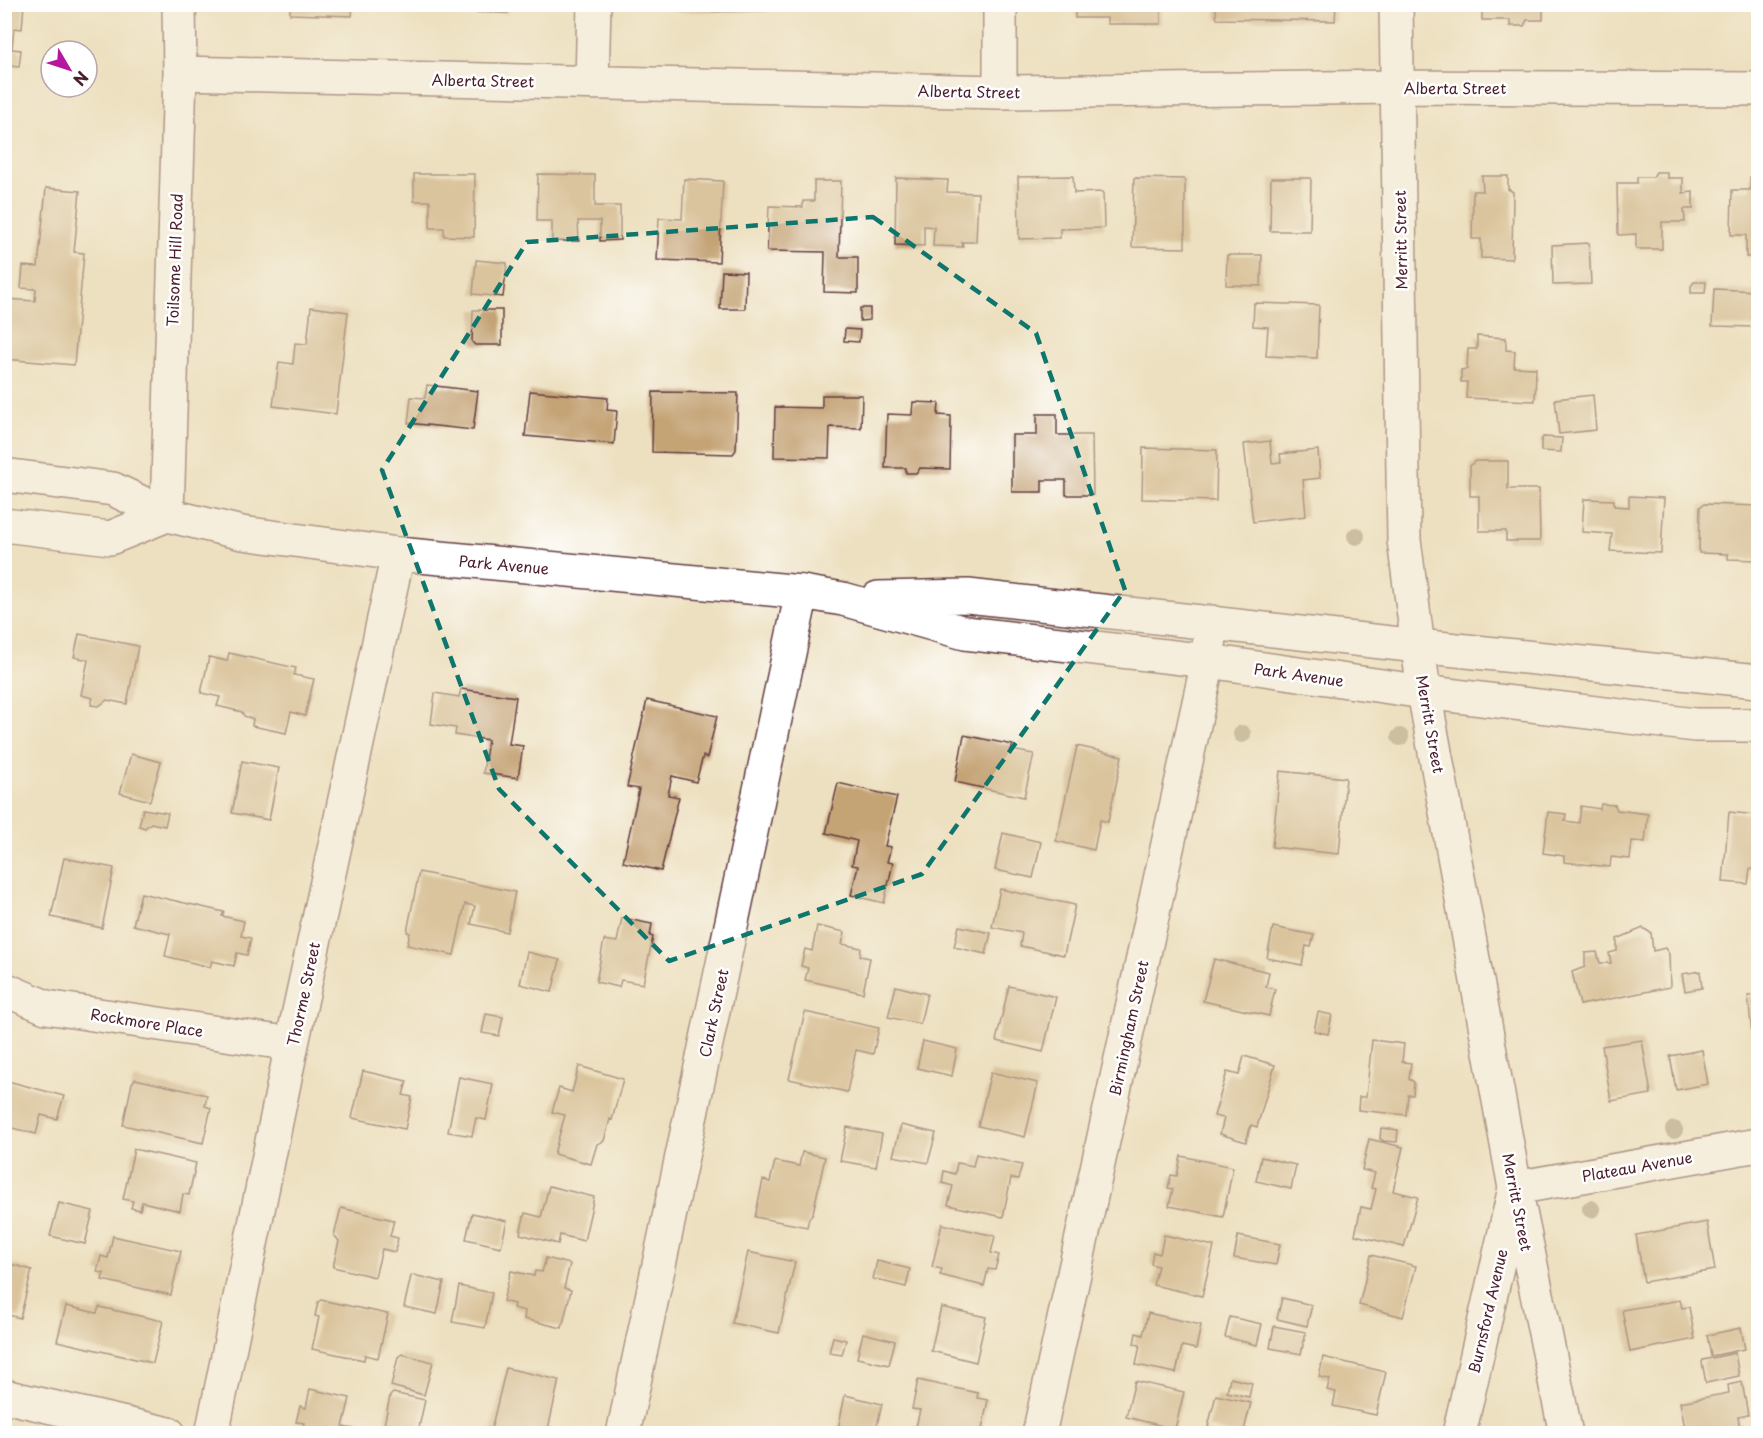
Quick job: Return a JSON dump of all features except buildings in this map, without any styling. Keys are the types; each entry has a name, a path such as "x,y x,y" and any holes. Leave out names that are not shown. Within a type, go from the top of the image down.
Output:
{"street":[{"name":"Toilsome Hill Road","path":"167,515 180,73 179,4"},
{"path":"592,83 594,4"},
{"path":"1000,4 1000,92"},
{"name":"Merritt Street","path":"1396,4 1404,540 1424,692 1515,1188 1566,1434"},
{"name":"Alberta Street","path":"180,73 1000,92 1398,87 1758,89"},
{"name":"Park Avenue","path":"4,475 113,489 167,515 242,533 398,554 802,592 843,599 965,633 1208,661 1424,692 1695,725 1758,725"},
{"path":"4,525 110,538 167,515"},
{"name":"Thorme Street","path":"212,1434 292,1044 398,554"},
{"name":"Clark Street","path":"623,1434 802,592"},
{"name":"Park Avenue","path":"843,599 968,596 1758,681"},
{"name":"Birmingham Street","path":"1039,1434 1208,661 1211,622"},
{"name":"Rockmore Place","path":"4,989 46,1006 292,1044"},
{"name":"Plateau Avenue","path":"1515,1188 1758,1145"},
{"name":"Burnsford Avenue","path":"1460,1434 1515,1188"},
{"path":"4,1396 169,1434"}],"highlighted area":[{"path":"873,217 1036,333 1125,590 922,874 669,961 499,789 382,470 527,242"}]}
